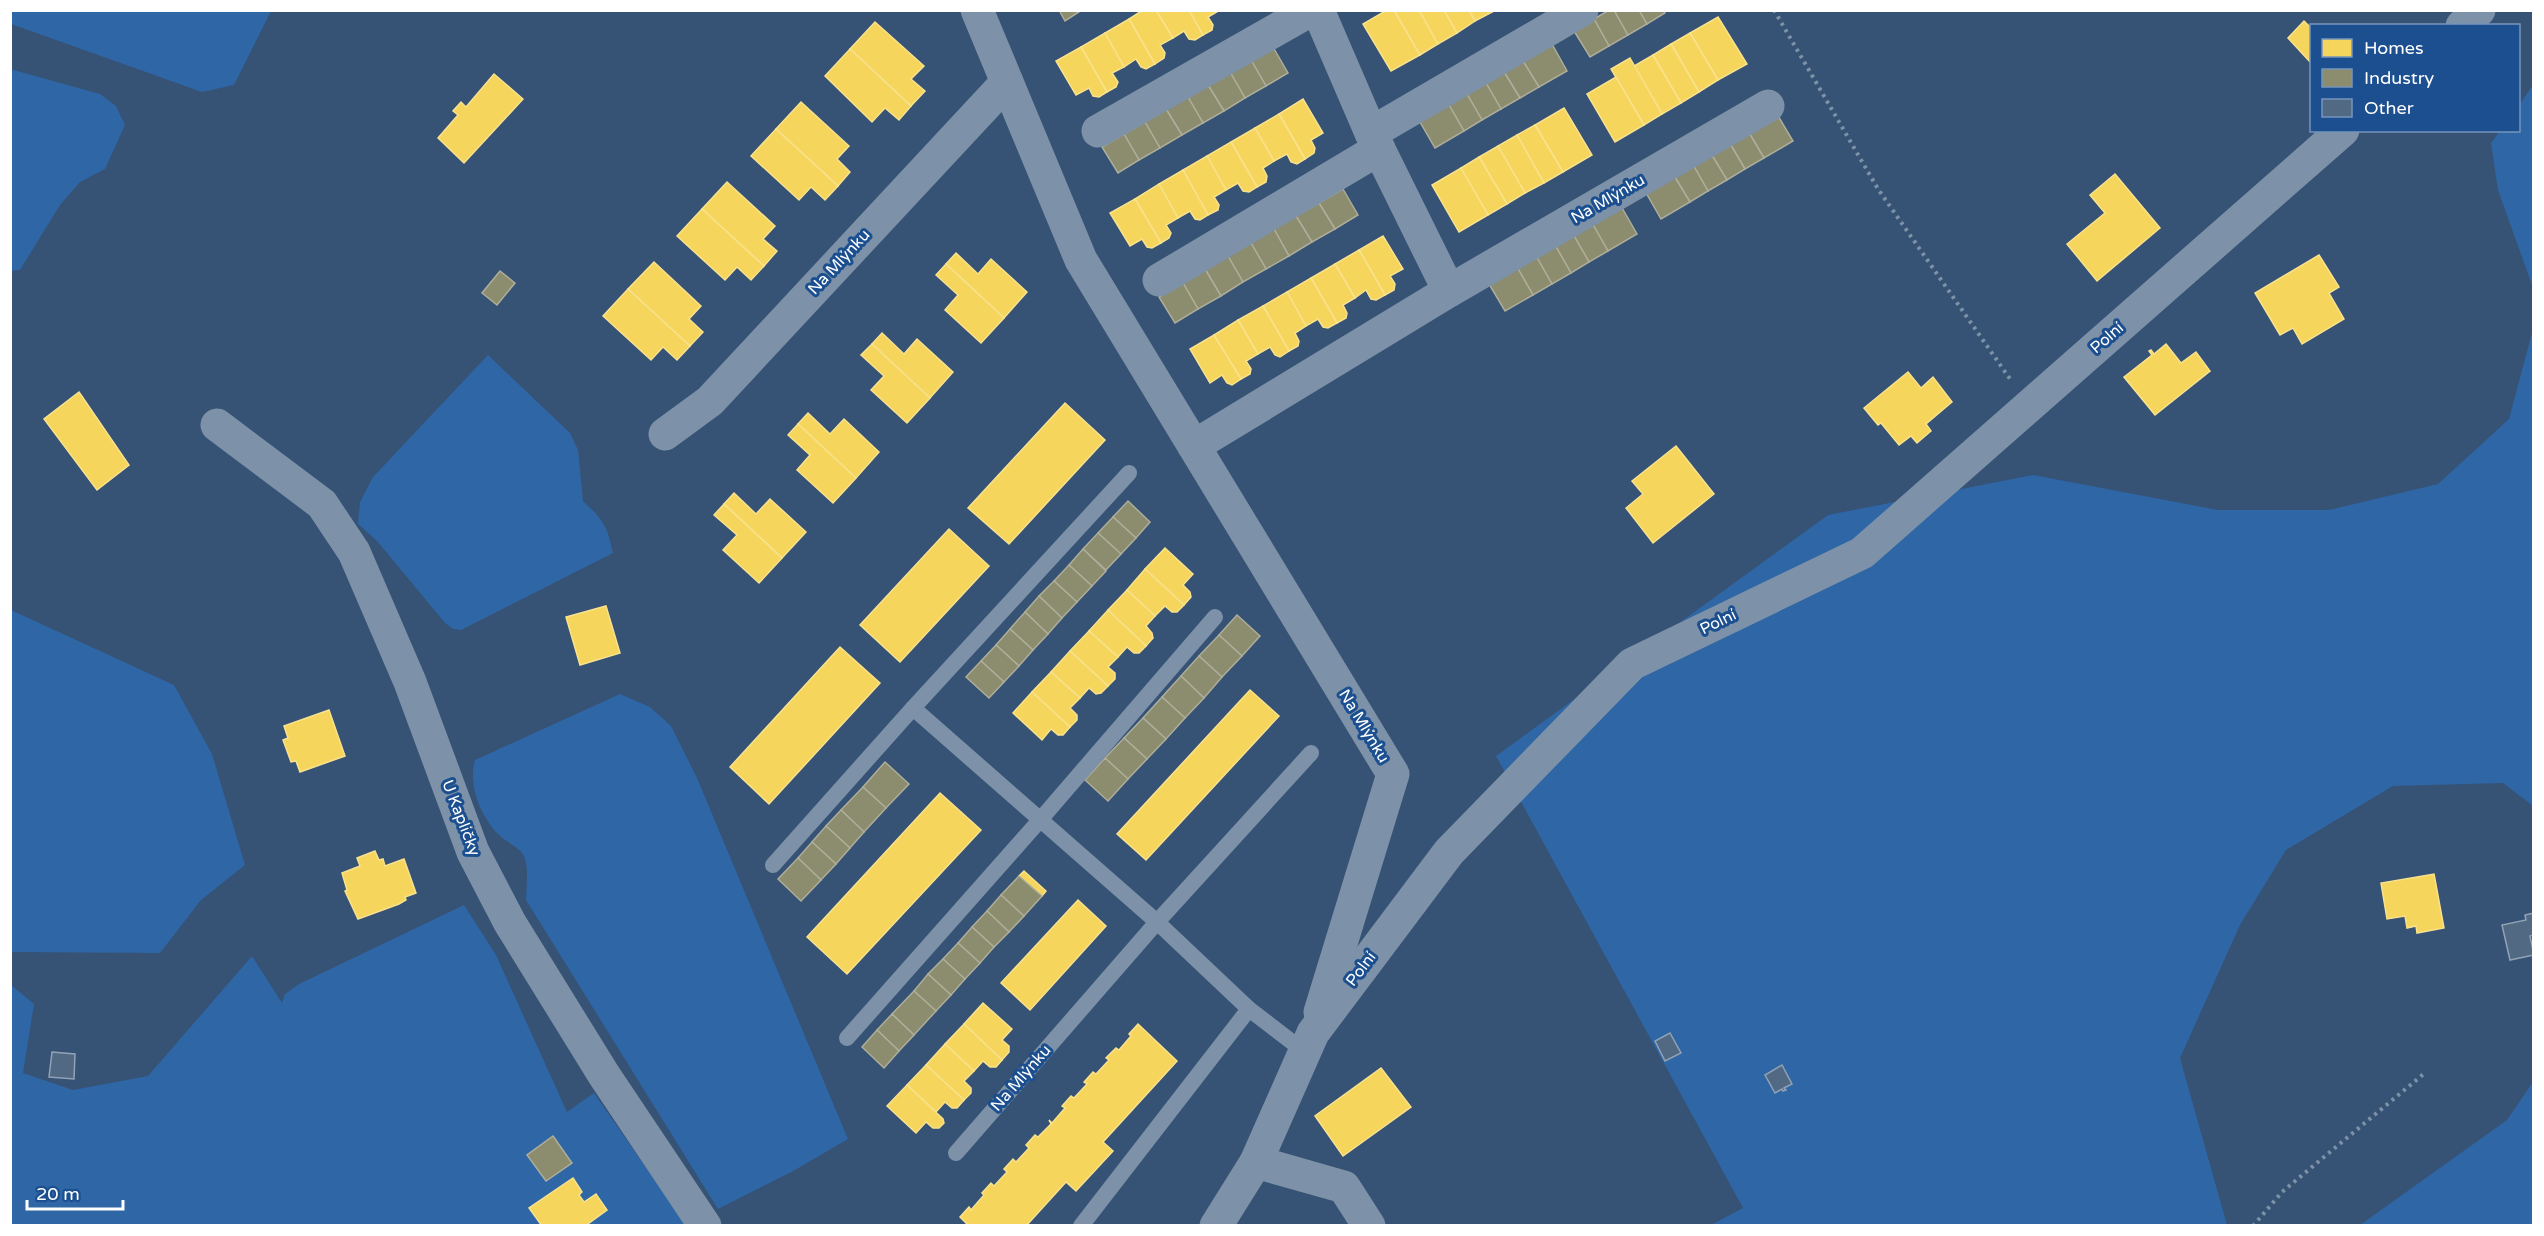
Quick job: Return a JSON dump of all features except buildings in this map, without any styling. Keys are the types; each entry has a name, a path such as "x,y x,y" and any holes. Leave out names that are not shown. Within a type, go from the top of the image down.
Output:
{"street":[{"name":"Na Mlýnku","path":"977,10 1081,260 1393,774 1309,1043"},
{"path":"1098,131 1311,10"},
{"path":"1318,10 1375,141 1449,291"},
{"path":"1159,280 1582,10"},
{"path":"2464,24 2479,10"},
{"name":"Na Mlýnku","path":"665,434 710,401 1007,81"},
{"name":"Na Mlýnku","path":"1194,446 1449,291 1768,106"},
{"name":"Polní","path":"1216,1226 1256,1162 1309,1043 1449,852 1632,664 1862,553 2341,132"},
{"name":"U Kapličky","path":"217,425 322,504 354,552 377,600 410,682 473,852 510,923 604,1075 705,1226"},
{"path":"1256,1162 1344,1187 1369,1226"}],"lane":[{"path":"773,865 913,708 1129,473"},
{"path":"847,1038 1040,820 1215,617"},
{"path":"913,708 1156,922 1249,1009 1309,1043"},
{"name":"Na Mlýnku","path":"956,1153 1156,922 1311,753"},
{"path":"1081,1226 1249,1009"}],"path":[{"path":"1774,10 1878,189 2029,407"},
{"path":"2253,1226 2282,1192 2426,1072"}],"shaded area":[{"path":"10,11 271,11 234,85 202,92 11,24"},
{"path":"10,69 100,94 116,106 125,125 105,169 80,182 60,205 20,270 11,271"},
{"path":"2533,85 2533,288 2498,190 2491,143 2499,132 2520,132 2520,104"},
{"path":"2533,329 2533,806 2503,783 2393,786 2286,850 2240,925 2180,1058 2227,1225 1711,1225 1743,1208 1496,756 1828,515 2033,475 2218,510 2329,510 2438,484 2509,419"},
{"path":"488,355 570,433 578,450 583,501 604,524 613,553 461,630 453,629 445,623 377,541 358,524 360,502 373,477"},
{"path":"11,610 174,685 212,754 245,865 201,900 160,953 11,952"},
{"path":"620,694 650,707 671,726 697,778 848,1139 795,1170 718,1209 526,900 527,869 522,853 491,826 474,789 475,760"},
{"path":"464,905 496,955 567,1112 594,1093 686,1225 11,1225 10,984 34,1004 23,1073 73,1090 148,1076 252,956 282,1003 285,994 299,984"},
{"path":"2533,1082 2533,1225 2360,1225 2507,1120"}]}
